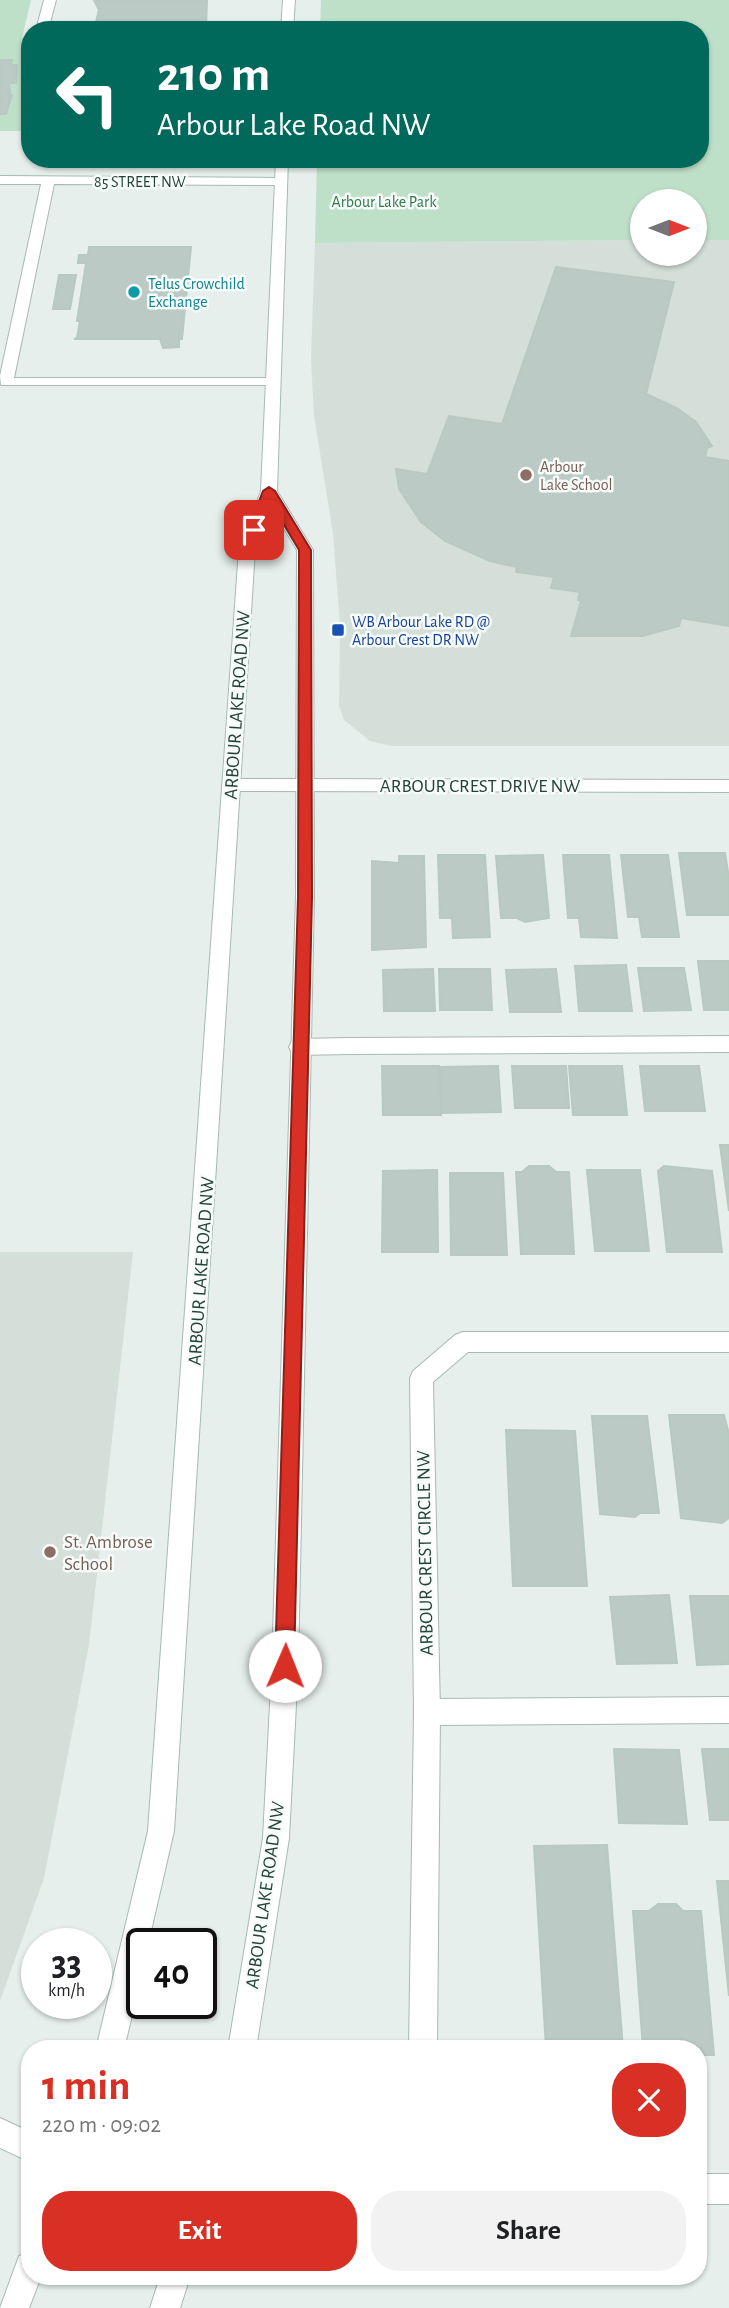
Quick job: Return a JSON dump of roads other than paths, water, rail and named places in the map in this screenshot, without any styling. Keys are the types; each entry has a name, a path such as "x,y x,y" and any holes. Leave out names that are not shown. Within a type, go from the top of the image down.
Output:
{"street":[{"path":"44,21 50,0"},
{"path":"288,21 289,0"},
{"name":"ARBOUR LAKE ROAD NW","path":"112,2040 161,1831 247,549 269,491 282,168"},
{"name":"85 STREET NW","path":"0,180 281,181"},
{"path":"48,180 6,382 273,382"},
{"name":"ARBOUR LAKE ROAD NW","path":"243,2040 276,1838 285,1666 305,785 305,550 269,491"},
{"name":"ARBOUR CREST DRIVE NW","path":"231,785 729,786"},
{"path":"299,1047 729,1044"},
{"name":"ARBOUR CREST CIRCLE NW","path":"423,2040 427,1713 421,1378 463,1342 729,1342"},
{"path":"427,1713 729,1710"},
{"path":"0,2133 21,2144"},
{"path":"707,2189 729,2189"},
{"path":"14,2308 23,2285"},
{"path":"165,2308 172,2285"}],"place":[{"name":"Telus Crowchild Exchange","path":"134,292"},
{"name":"Arbour Lake School","path":"526,475"},
{"name":"WB Arbour Lake RD @ Arbour Crest DR NW","path":"338,630"},
{"name":"St. Ambrose School","path":"50,1552"}],"park label":[{"name":"Arbour Lake Park","path":"384,201"}]}
